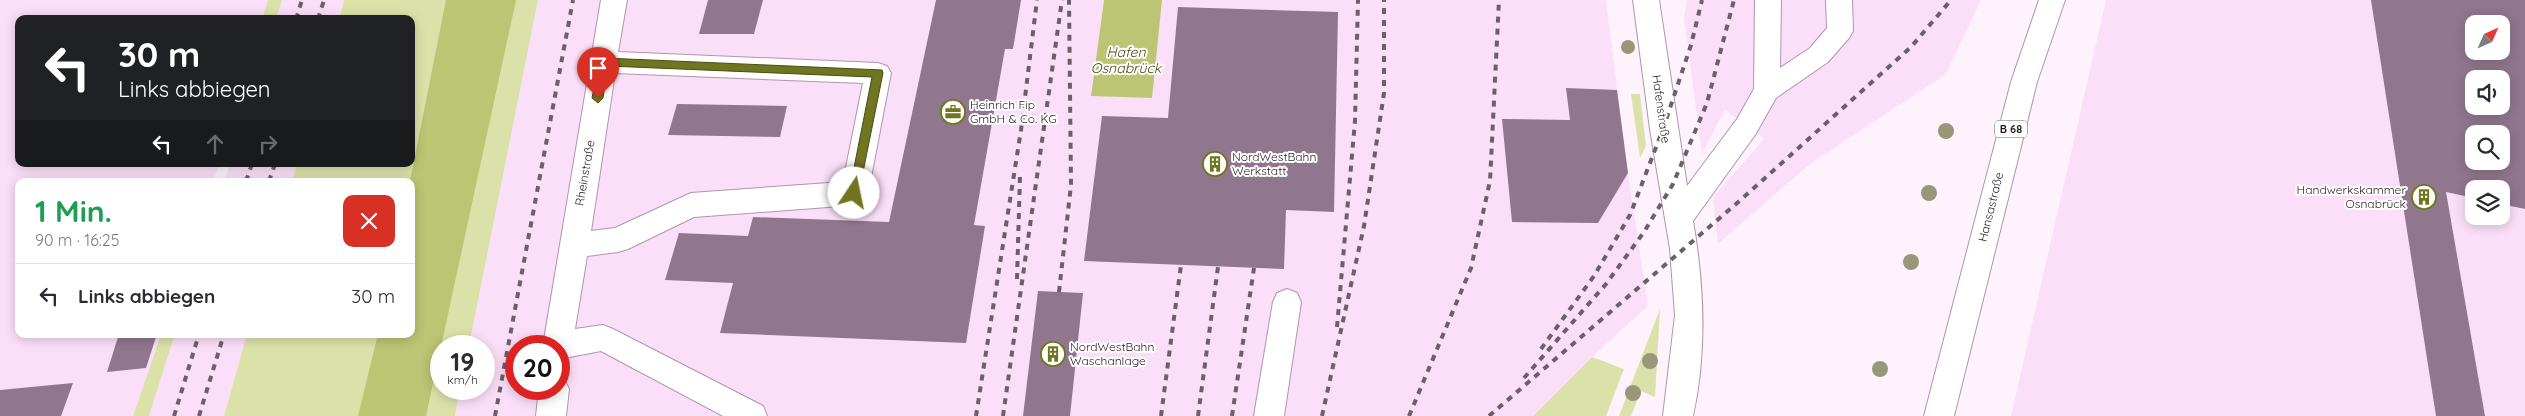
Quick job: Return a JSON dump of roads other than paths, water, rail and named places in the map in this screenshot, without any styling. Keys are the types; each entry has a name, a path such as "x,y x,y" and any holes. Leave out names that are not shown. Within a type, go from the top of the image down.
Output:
{"street":[{"name":"Rheinstraße","path":"560,335 614,0"},
{"name":"Hafenstraße","path":"1646,0 1663,130 1679,218 1689,315 1681,403 1678,416"},
{"path":"1767,90 1768,0"},
{"path":"1679,218 1746,127 1767,90 1819,55 1840,31 1839,0"},
{"name":"Hansastraße","path":"1939,416 2024,82 2052,0"},
{"path":"573,245 618,240 691,205 854,193 878,73 604,62"},
{"path":"1268,416 1288,302"},
{"path":"570,344 603,338 752,416"},
{"path":"551,416 553,400"}],"water":[{"path":"446,0 516,0 444,335 430,335 430,398 426,416 358,416 377,338 415,338 415,178 411,178 413,167 415,167 415,156"},
{"name":"Hafen Osnabrück","path":"1104,0 1162,0 1152,98 1091,96"}],"railway":[{"path":"297,15 302,0"},
{"path":"319,15 324,0"},
{"path":"495,416 573,0"},
{"path":"976,416 1021,130 1037,0"},
{"path":"1003,416 1062,0"},
{"path":"1059,292 1071,185 1069,0"},
{"path":"1337,327 1355,121 1358,0"},
{"path":"1322,416 1364,226 1384,93 1384,0"},
{"path":"1409,416 1471,268 1490,181 1499,0"},
{"path":"1541,349 1594,276 1630,215 1663,129 1691,45 1702,0"},
{"path":"1524,378 1606,284 1644,232 1673,184 1707,103 1734,0"},
{"path":"1489,416 1736,204 1911,47 1951,0"},
{"path":"247,178 251,167"},
{"path":"270,178 274,167"},
{"path":"1017,279 1020,176"},
{"path":"1161,416 1181,265"},
{"path":"1198,416 1218,267"},
{"path":"1232,416 1254,268"},
{"path":"174,416 198,338"},
{"path":"199,416 223,338"}],"place":[{"name":"Heinrich Fip GmbH & Co. KG","path":"953,112"},
{"name":"NordWestBahn Werkstatt","path":"1215,164"},
{"name":"Handwerkskammer Osnabrück","path":"2424,197"},
{"name":"NordWestBahn Waschanlage","path":"1053,354"}]}
